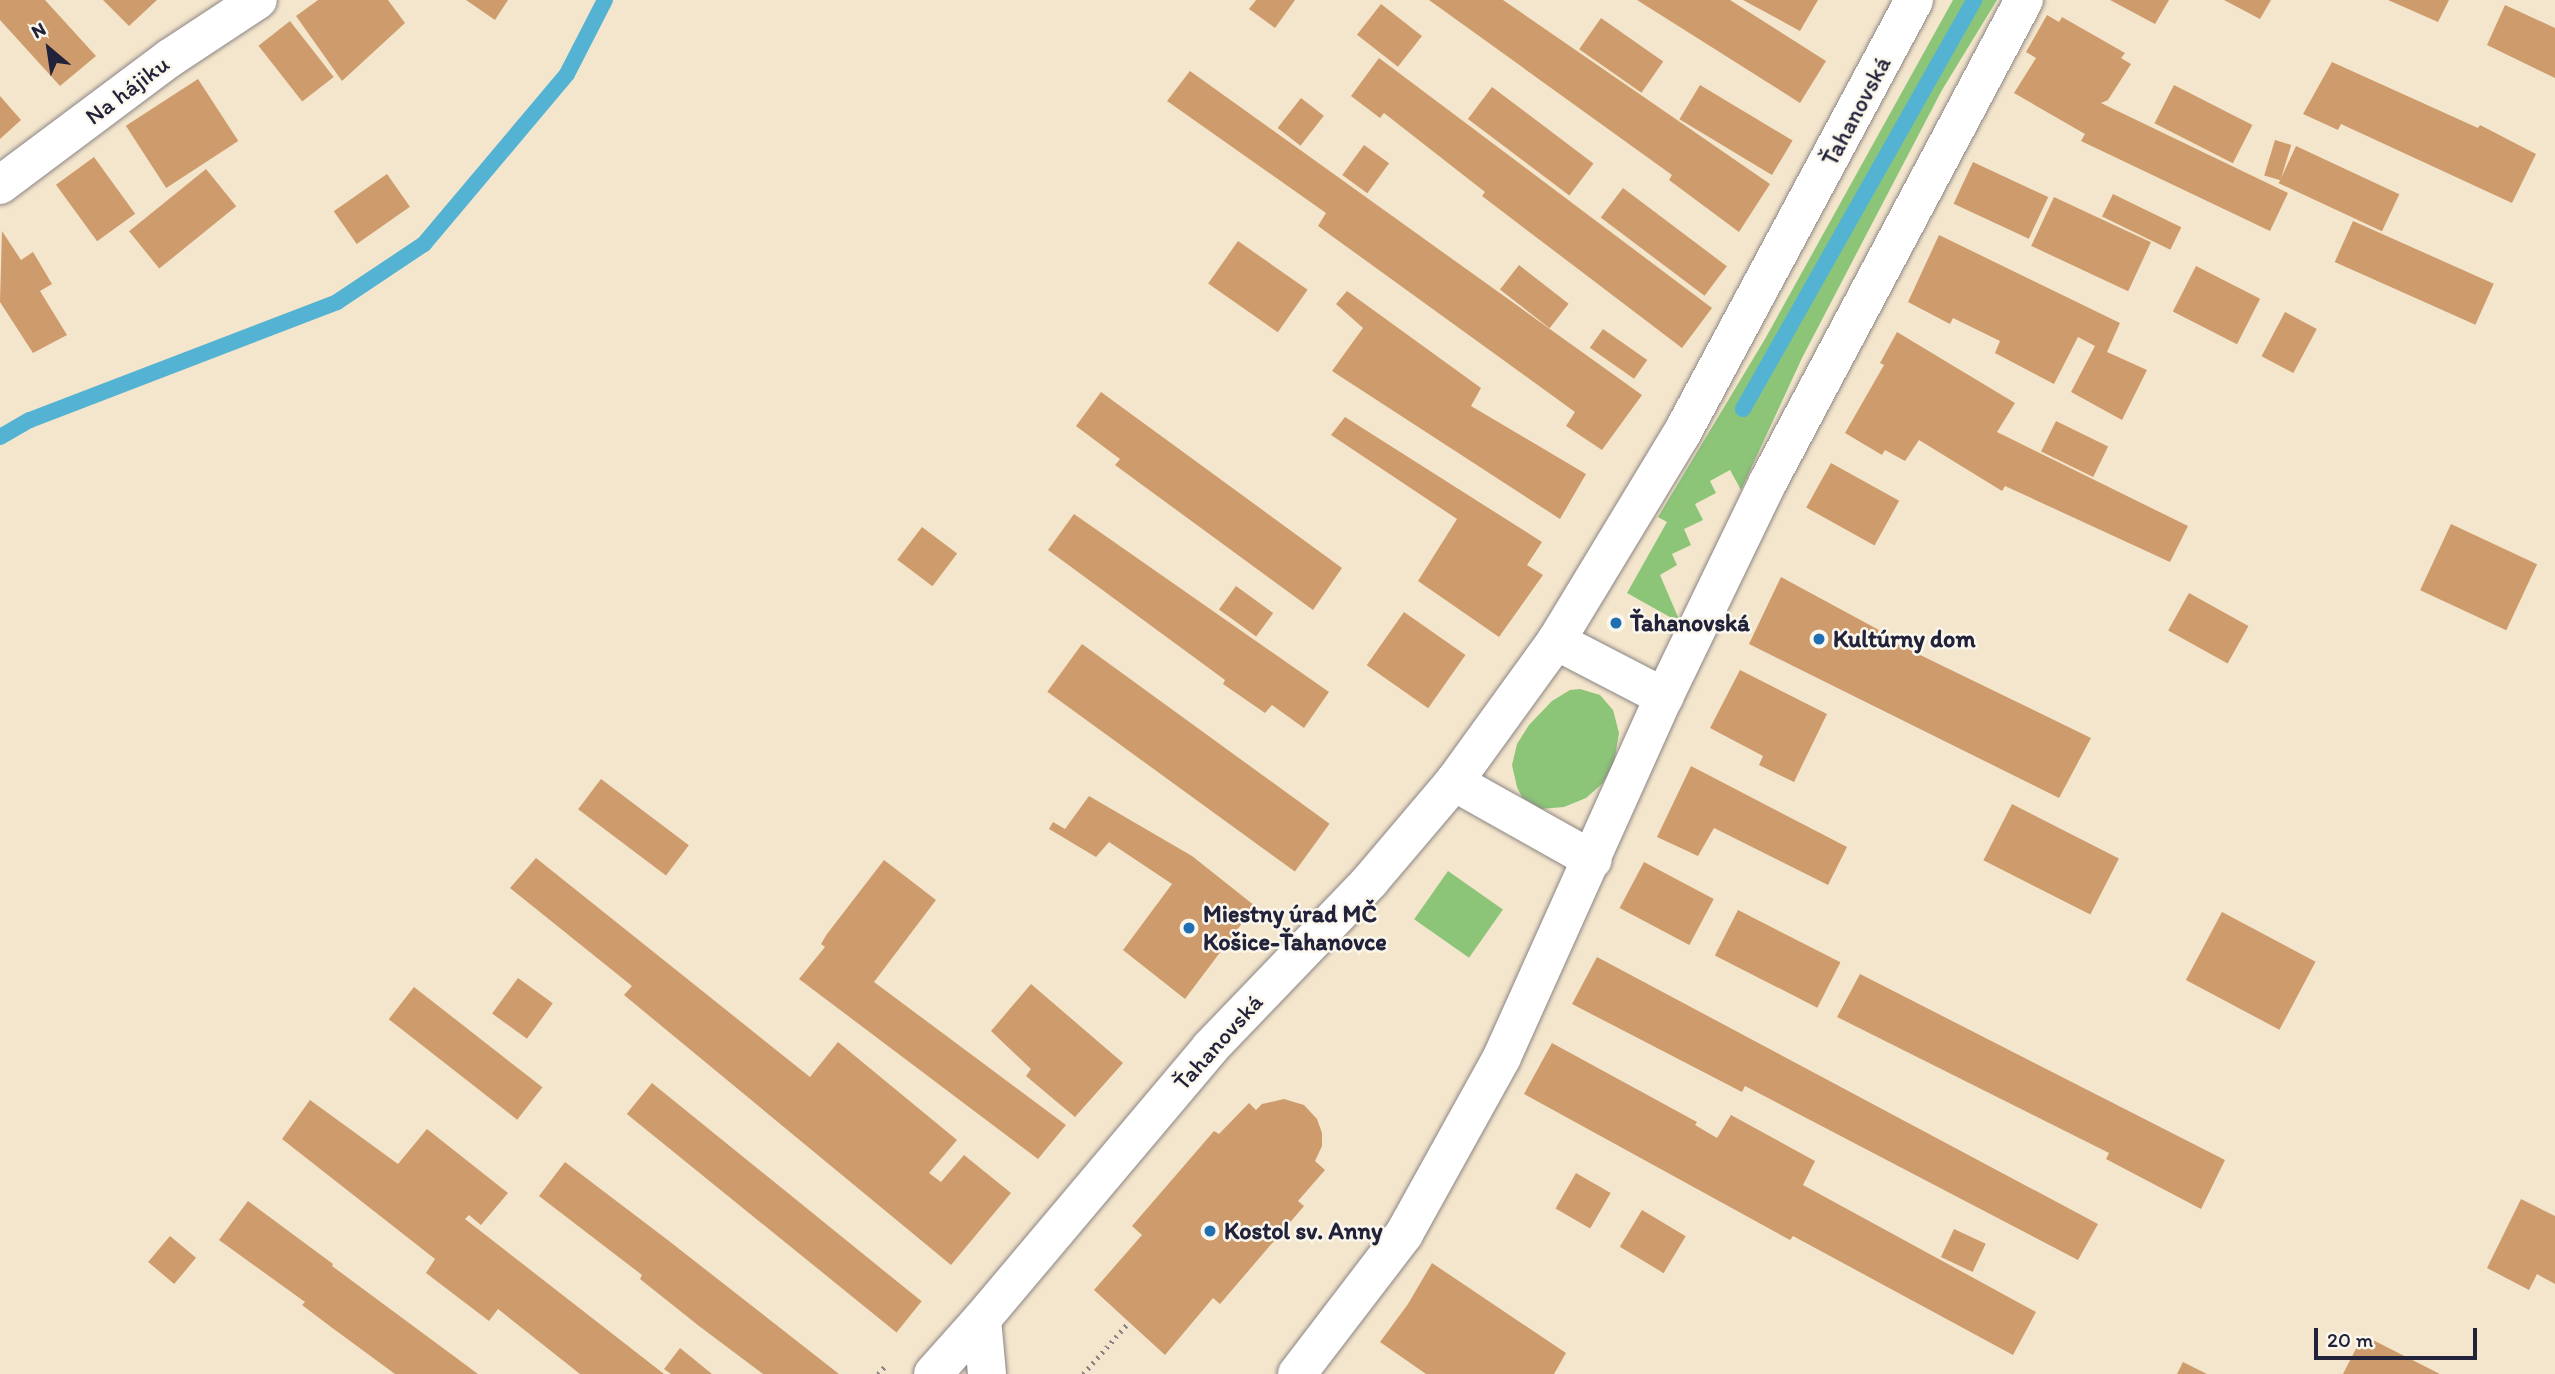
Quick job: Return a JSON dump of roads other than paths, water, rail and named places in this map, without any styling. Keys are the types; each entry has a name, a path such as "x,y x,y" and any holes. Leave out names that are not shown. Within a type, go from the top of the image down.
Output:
{"street":[{"name":"Na hájiku","path":"0,186 170,58 258,0"},
{"name":"Ťahanovská","path":"933,1374 1210,1048 1370,881 1454,782 1556,641 1681,435 1914,0"},
{"path":"1297,1374 1404,1234 1502,1057 1664,698 1768,482 1992,55 2024,0"},
{"path":"1556,641 1664,698"},
{"path":"1454,782 1593,860"},
{"path":"982,1319 987,1374"}],"waterway":[{"path":"0,437 30,420 337,302 424,244 567,74 605,0"},
{"path":"1743,409 1974,0"}],"place":[{"name":"Ťahanovská","path":"1616,623"},
{"name":"Kultúrny dom","path":"1819,639"},
{"name":"Miestny úrad MČ Košice-Ťahanovce","path":"1189,928"},
{"name":"Kostol sv. Anny","path":"1210,1231"}]}
